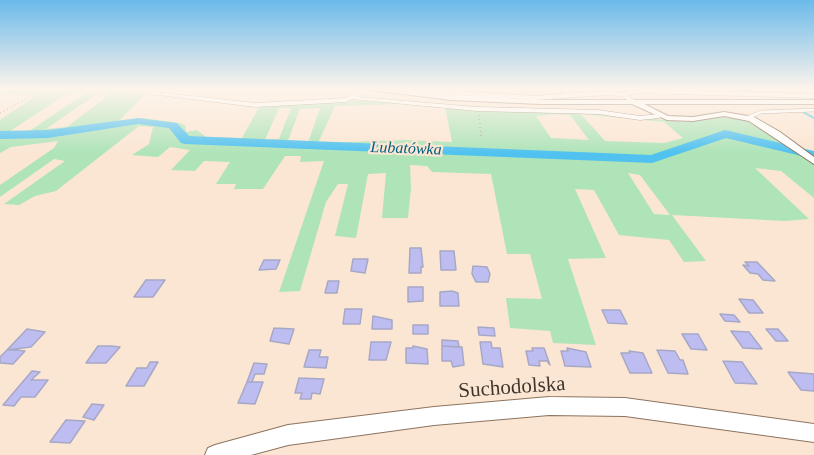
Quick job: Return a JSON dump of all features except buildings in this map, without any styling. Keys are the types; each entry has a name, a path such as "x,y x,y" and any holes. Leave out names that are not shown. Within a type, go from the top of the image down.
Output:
{"street":[{"path":"527,110 598,112 640,118 659,116 688,119 724,114 747,118 764,125 814,161"},
{"path":"649,110 659,116"},
{"name":"Suchodolska","path":"215,455 288,435 434,416 549,406 625,406 814,433"}],"lane":[{"path":"747,118 761,112 808,110"}],"path":[{"path":"477,110 481,138"}],"green space":[{"path":"14,110 42,110 10,131 28,132 60,110 73,110 46,129 67,127 89,110 129,110 119,121 142,118 179,123 185,125 186,132 197,130 206,137 242,138 257,110 278,110 265,140 279,139 290,110 300,110 287,143 308,143 319,110 333,110 318,143 405,140 452,142 446,110 596,113 686,122 732,116 750,121 780,142 803,153 814,154 814,198 781,171 755,168 809,219 785,221 672,215 706,261 684,262 669,240 619,235 594,190 575,189 606,258 568,259 596,345 553,343 550,331 510,328 506,298 542,299 530,254 507,254 491,174 432,172 427,166 410,165 411,188 408,218 382,218 386,173 368,174 356,238 335,236 348,184 338,184 326,202 300,291 279,292 324,161 300,162 301,156 285,156 263,189 234,189 236,184 216,184 230,162 204,161 195,171 171,170 190,150 170,147 158,157 132,155 149,144 153,127 139,126 56,191 35,196 19,205 4,204 65,161 54,159 0,197 0,185 54,148 58,141 11,147 0,153 0,120","holes":["581,114 664,122 683,138 664,143 605,141","570,115 589,140 551,138 536,116","628,173 640,175 670,215 654,214"]}],"waterway":[{"path":"803,112 814,118"},
{"name":"Lubatówka","path":"0,135 48,134 138,121 173,125 185,140 652,159 725,134 814,155"}]}
